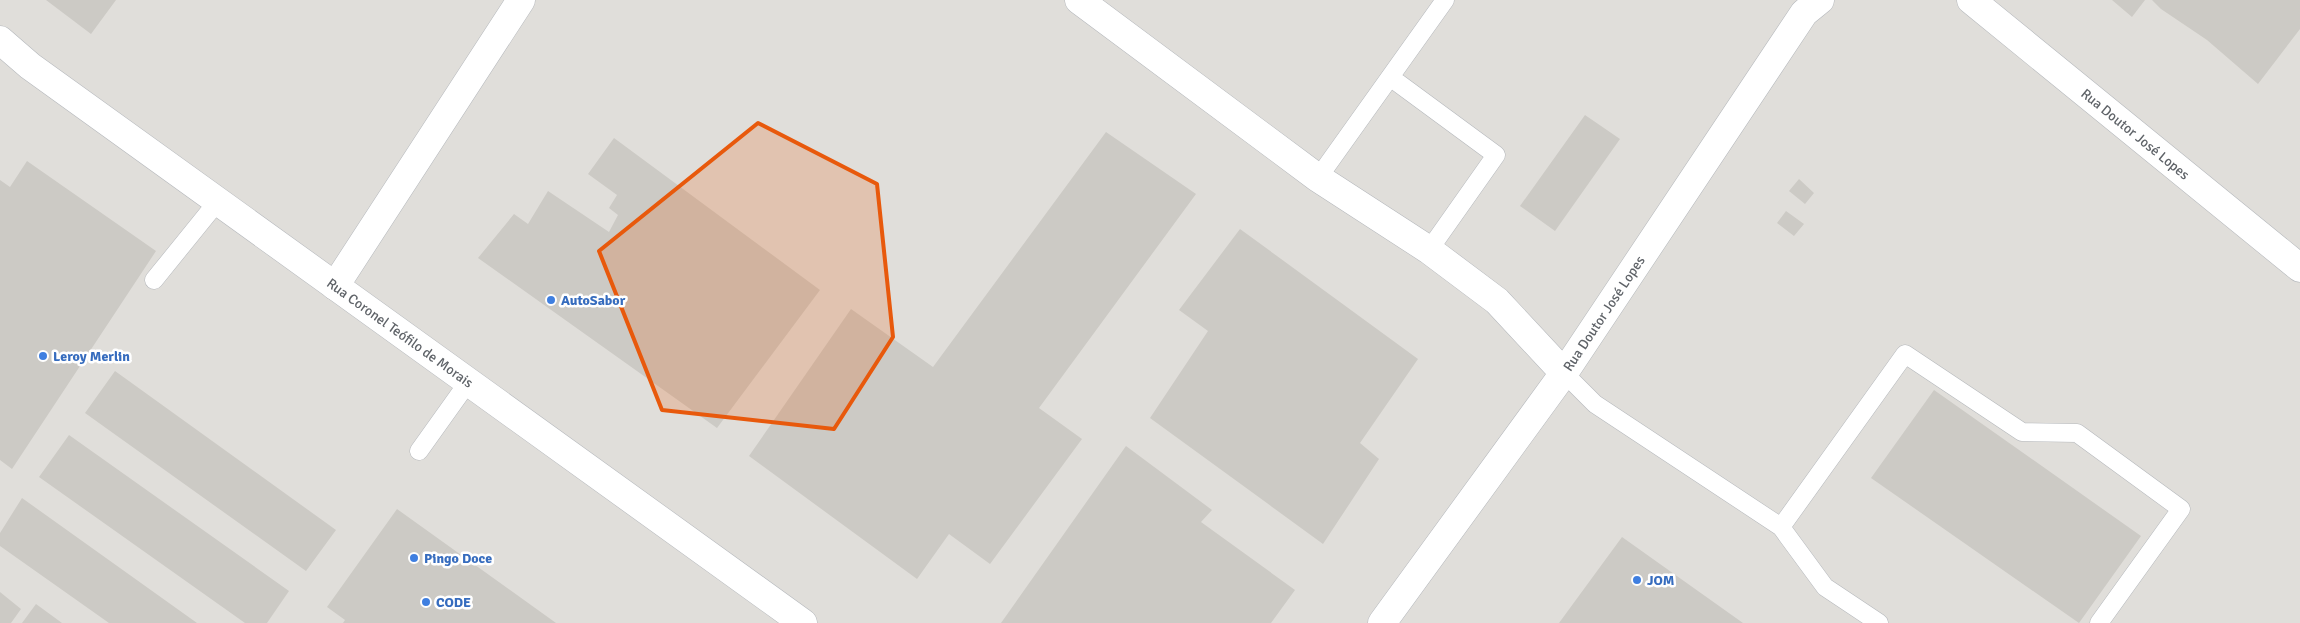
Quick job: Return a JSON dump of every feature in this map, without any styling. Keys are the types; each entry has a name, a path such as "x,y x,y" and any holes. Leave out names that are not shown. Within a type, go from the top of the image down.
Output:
{"street":[{"path":"335,286 521,0"},
{"path":"1079,0 1318,178 1429,250 1497,301 1564,373"},
{"name":"Rua Doutor José Lopes","path":"1382,623 1564,373 1804,13 1820,0"},
{"name":"Rua Doutor José Lopes","path":"1971,0 2300,268"},
{"name":"Rua Coronel Teófilo de Morais","path":"0,40 30,66 803,623"}],"lane":[{"path":"1318,178 1445,0"},
{"path":"1390,77 1496,155 1429,250"},
{"path":"154,280 218,200"},
{"path":"1781,527 1905,354 2022,432 2077,433 2181,509 2100,623"},
{"path":"1564,373 1594,404 1781,527 1825,587 1880,623"},
{"path":"419,451 469,381"}],"highlighted area":[{"path":"758,123 877,184 893,337 834,429 662,410 599,251"}],"shaded area":[{"path":"0,0 2300,0 2300,623 0,623"}],"building":[{"path":"46,0 116,0 91,34"},
{"path":"2112,0 2145,0 2132,17"},
{"path":"2152,0 2300,0 2300,29 2258,84 2207,40 2161,9"},
{"path":"1585,115 1620,139 1555,231 1520,206"},
{"path":"1106,132 1196,194 1039,408 1082,439 990,564 949,534 917,579 749,456 851,309 933,367"},
{"path":"614,138 820,290 717,428 478,258 514,214 528,224 548,191 609,232 618,215 609,208 617,195 588,174"},
{"name":"Leroy Merlin","path":"27,161 156,251 12,469 0,460 0,180 10,187"},
{"path":"1799,179 1814,193 1805,204 1789,191"},
{"path":"1786,211 1804,224 1794,236 1777,223"},
{"path":"1240,229 1418,359 1360,443 1379,459 1323,544 1150,418 1208,331 1179,310"},
{"path":"115,371 336,530 306,571 85,413"},
{"path":"1934,390 2141,536 2079,623 1871,478"},
{"path":"69,435 289,591 267,623 245,623 39,477"},
{"path":"1126,446 1212,510 1201,522 1295,590 1271,623 1001,623"},
{"path":"22,498 197,623 109,623 0,546 0,533"},
{"name":"Pingo Doce","path":"397,509 556,623 343,623 345,620 327,607"},
{"name":"JOM","path":"1622,537 1743,623 1559,623"},
{"path":"0,592 21,609 11,623 0,623"},
{"path":"36,604 62,623 22,623"}],"place":[{"name":"AutoSabor","path":"551,300"},
{"name":"Leroy Merlin","path":"43,356"},
{"name":"Pingo Doce","path":"414,558"},
{"name":"JOM","path":"1637,580"},
{"name":"CODE","path":"426,602"}]}
